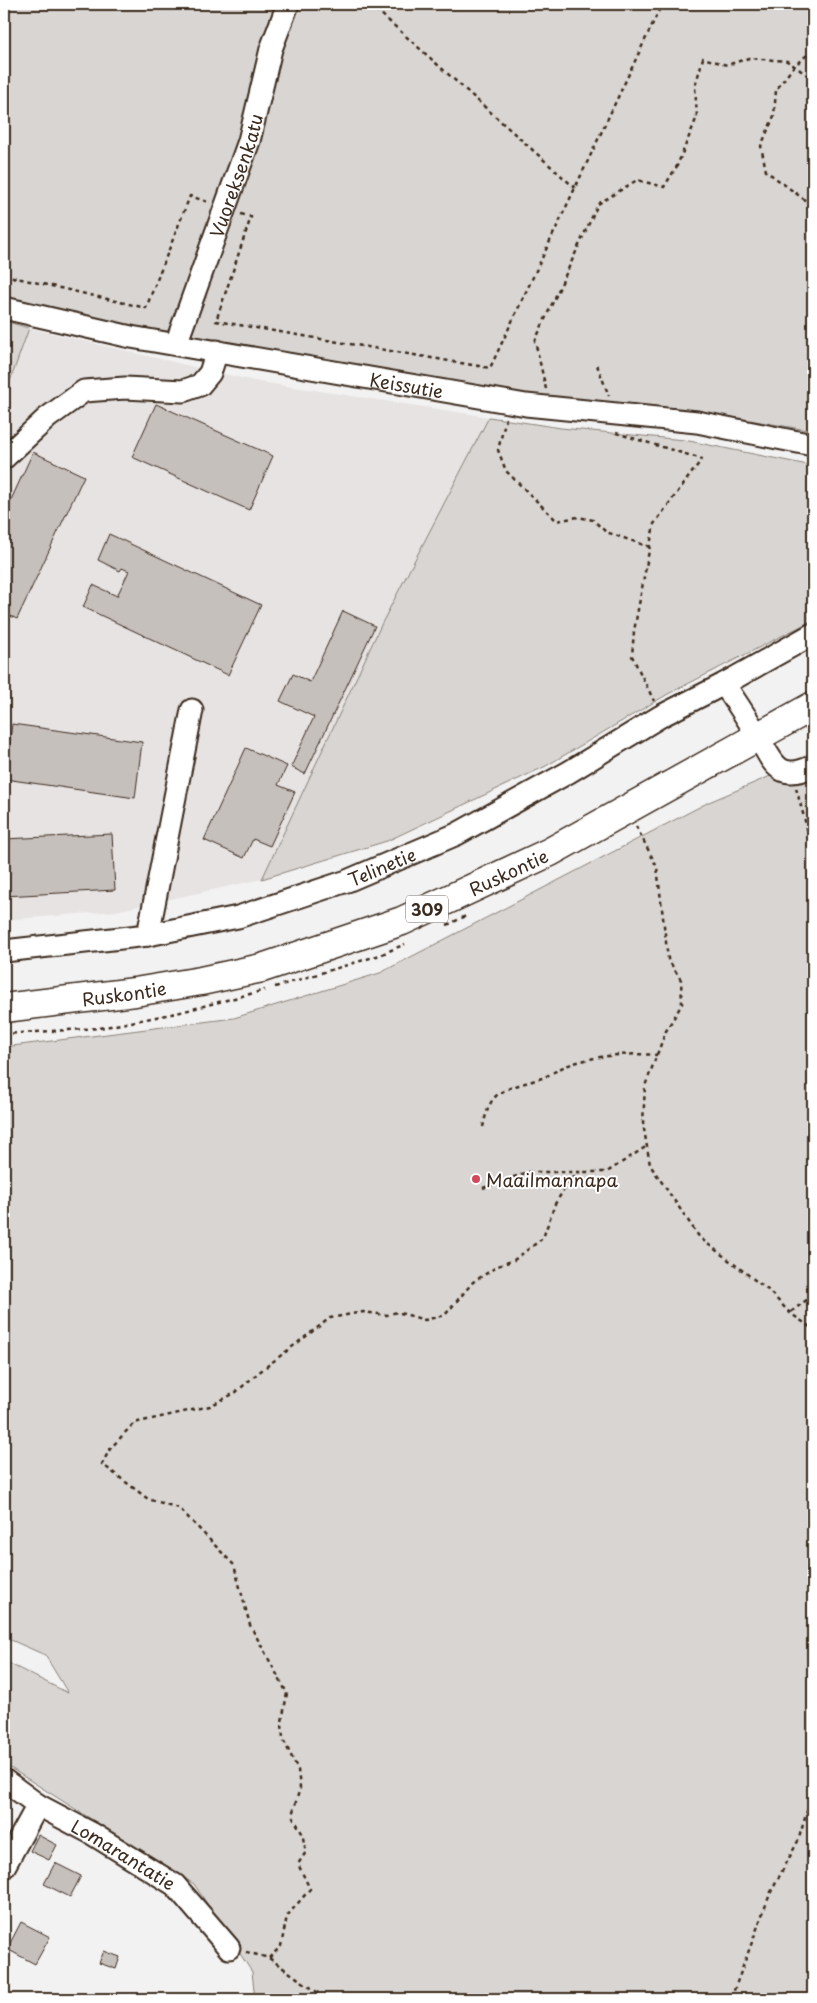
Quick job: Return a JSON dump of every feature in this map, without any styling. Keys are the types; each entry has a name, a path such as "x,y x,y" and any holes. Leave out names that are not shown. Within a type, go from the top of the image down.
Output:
{"main road":[{"name":"Ruskontie","path":"4,1008 135,992 210,980 262,968 402,921 550,852 813,706"}],"street":[{"name":"Vuoreksenkatu","path":"176,344 249,141 271,49 288,4"},
{"name":"Keissutie","path":"4,308 131,337 510,402 551,408 697,422 813,445"},
{"path":"4,458 47,418 84,391 125,388 183,391 200,385 210,373 217,352"},
{"name":"Telinetie","path":"4,951 148,935 238,917 347,881 457,834 569,772 661,716 724,684 813,634"},
{"path":"724,684 758,736 771,761 778,768 788,772 807,769"},
{"path":"148,935 192,710"},
{"name":"Lomarantatie","path":"4,1780 38,1805 91,1833 175,1885 229,1948"},
{"path":"4,1867 38,1805"}],"path":[{"path":"370,4 575,188"},
{"path":"4,275 146,308 190,196 251,217 216,321 490,368 662,4"},
{"path":"813,50 794,66 776,90 774,116 762,146 766,171 813,206"},
{"path":"551,408 535,341 598,204 637,180 664,187 677,166 697,117 695,87 703,58 727,65 749,58 787,61 813,80"},
{"path":"597,365 616,414"},
{"path":"510,402 498,450 506,471 558,521 578,517 593,520 606,532 650,548"},
{"path":"661,716 632,656 654,524 702,459"},
{"path":"807,769 796,789 813,850"},
{"path":"635,825 657,867 668,959 681,980 682,1004 666,1031 645,1086 643,1123 650,1165 700,1238 768,1290 790,1313 813,1329"},
{"path":"483,1127 486,1114 496,1096 521,1084 544,1077 567,1066 603,1057 630,1054 656,1056"},
{"path":"483,1188 528,1172 607,1172 647,1146"},
{"path":"269,1958 281,1946 287,1916 310,1889 298,1864 306,1852 302,1833 292,1815 300,1788 298,1770 283,1740 282,1722 288,1693 250,1625 234,1565 179,1508 148,1499 102,1464 110,1449 134,1423 210,1406 235,1393 330,1318 363,1312 387,1314 397,1312 425,1320 445,1315 473,1282 498,1266 514,1260 543,1238 555,1204 568,1183 579,1172"},
{"path":"790,1313 813,1295"},
{"path":"722,1999 733,1993 770,1894 798,1841 813,1792"},
{"path":"229,1948 269,1958 316,1992 322,1999"}],"shaded area":[{"path":"4,4 813,4 813,431 708,413 517,396 130,327 4,298"},
{"path":"4,321 29,328 4,398"},
{"path":"29,328 254,381 496,418 382,623 262,879 116,911 4,920 4,398"},
{"path":"489,417 561,428 684,440 813,466 813,620 668,694 546,766 387,841 262,879 382,623"},
{"path":"813,758 813,1999 255,1999 252,1972 194,1884 4,1764 4,1661 68,1693 45,1655 4,1637 4,1047 234,1018 380,973 709,802"}],"building":[{"path":"156,404 273,456 249,510 132,457"},
{"path":"33,452 84,476 17,619 4,613 4,515"},
{"path":"109,534 261,605 228,675 83,607 93,585 117,596 129,571 122,568 120,571 98,560"},
{"path":"343,611 375,626 305,774 291,767 314,717 280,701 293,674 310,682"},
{"path":"12,724 142,742 135,798 5,779"},
{"path":"246,748 287,766 278,785 295,792 270,846 253,839 244,858 204,840"},
{"path":"112,834 115,890 4,896 4,839"},
{"path":"38,1835 57,1845 49,1860 30,1851"},
{"path":"55,1863 81,1876 70,1897 44,1884"},
{"path":"21,1922 50,1937 35,1964 7,1949"},
{"path":"104,1951 120,1957 116,1969 99,1963"}],"place":[{"name":"Maailmannapa","path":"476,1179"}]}
